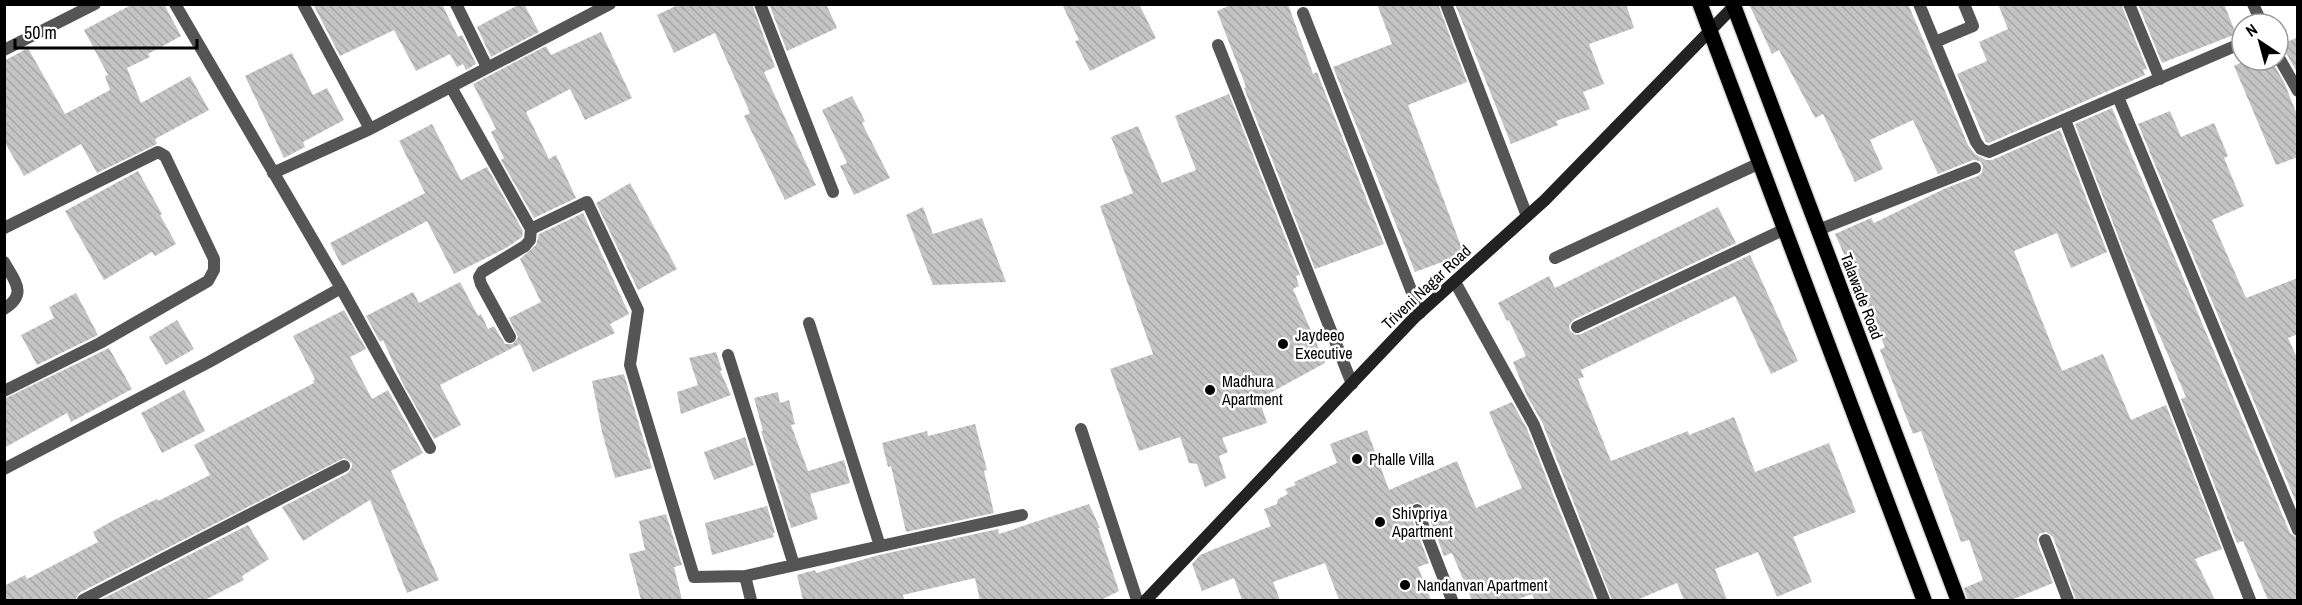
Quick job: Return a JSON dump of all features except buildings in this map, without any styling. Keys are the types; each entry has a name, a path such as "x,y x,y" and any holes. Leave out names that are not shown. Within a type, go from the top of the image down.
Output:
{"main road":[{"path":"1700,4 1924,600"},
{"name":"Talawade Road","path":"1735,5 1958,600"}],"street":[{"path":"4,50 95,4"},
{"path":"176,4 341,288 430,448"},
{"path":"303,4 370,129"},
{"path":"456,4 488,68"},
{"path":"273,173 370,129 610,4"},
{"path":"760,4 833,192"},
{"path":"1446,4 1527,216"},
{"path":"1919,4 1976,142 1981,149 1989,152 2230,48"},
{"path":"1935,42 1973,26 1964,4"},
{"path":"2128,4 2160,79"},
{"name":"Triveni Nagar Road","path":"1146,600 1420,313 1527,216 1735,5"},
{"path":"1303,13 1420,313"},
{"path":"1218,45 1352,384"},
{"path":"2287,72 2298,91"},
{"path":"451,87 531,229 530,240 525,246 482,272 479,277 480,284 510,337"},
{"path":"2118,97 2298,530"},
{"path":"2065,120 2250,600"},
{"path":"4,228 158,152 165,156 214,259 214,270 208,281 100,343 4,392"},
{"path":"1555,258 1760,163"},
{"path":"1818,230 1975,168"},
{"path":"531,229 587,202 638,310 630,365 694,577 745,576 1022,515"},
{"path":"1577,327 1785,229"},
{"path":"4,262 19,295 16,301 4,309"},
{"path":"1455,282 1534,424 1604,600"},
{"path":"4,469 209,362 341,288"},
{"path":"809,323 880,546"},
{"path":"728,355 794,565"},
{"path":"1081,429 1137,600"},
{"path":"83,600 344,466"},
{"path":"1417,510 1452,600"},
{"path":"2046,540 2068,600"},
{"path":"745,576 751,600"}],"place":[{"name":"Jaydeeo Executive","path":"1283,344"},
{"name":"Madhura Apartment","path":"1210,390"},
{"name":"Phalle Villa","path":"1357,459"},
{"name":"Shivpriya Apartment","path":"1380,522"},
{"name":"Nandanvan Apartment","path":"1405,585"}]}
